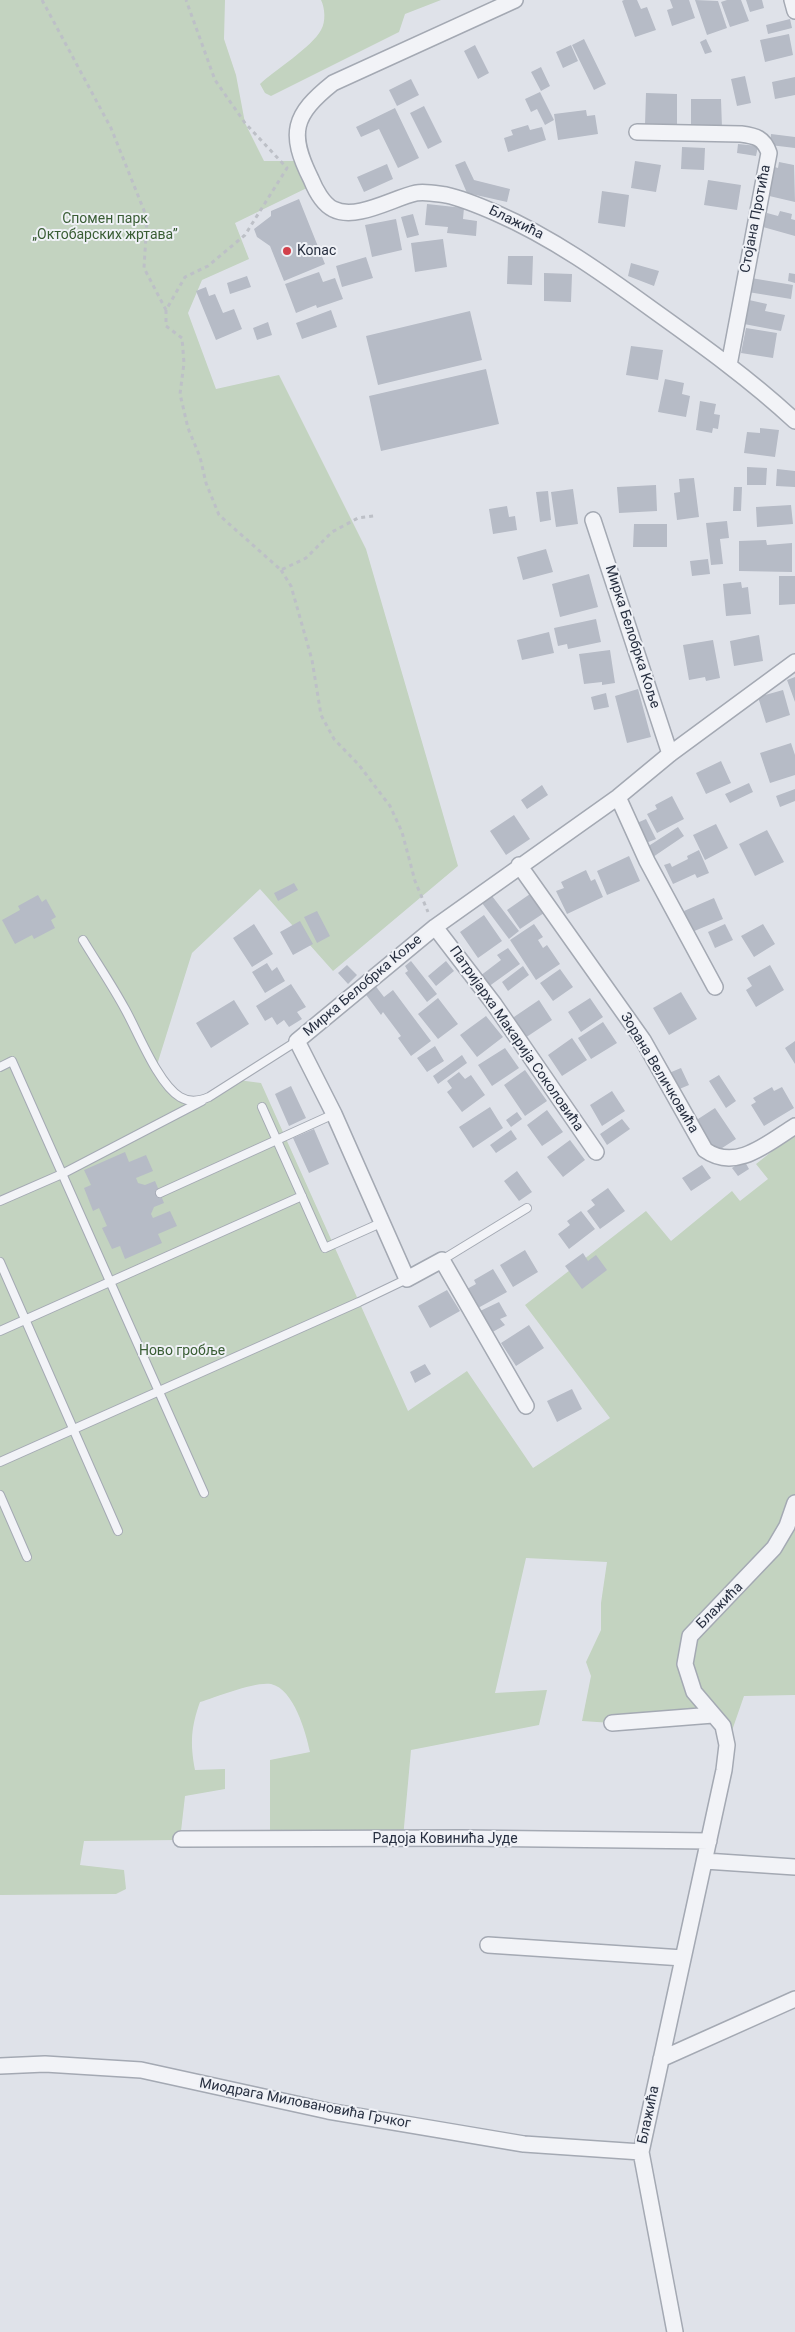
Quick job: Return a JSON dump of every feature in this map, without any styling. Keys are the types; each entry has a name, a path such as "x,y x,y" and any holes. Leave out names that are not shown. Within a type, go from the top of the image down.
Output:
{"street":[{"name":"Блажића","path":"514,0 333,83 312,100 302,114 297,143 302,161 322,199 333,209 354,213 418,192 446,195 473,203 531,228 585,261 729,365 764,392 795,421"},
{"path":"792,0 795,11"},
{"name":"Стојана Протића","path":"636,132 741,134 758,137 766,143 768,153 729,365"},
{"name":"Мирка Белобрка Коље","path":"593,520 670,754"},
{"name":"Мирка Белобрка Коље","path":"407,1279 334,1114 298,1041 435,927 519,865 618,797 670,754 795,662"},
{"path":"618,797 647,861 715,986"},
{"name":"Зорана Величковића","path":"519,865 643,1040 706,1150 716,1158 733,1160 747,1155 795,1126"},
{"name":"Патријарха Макарија Соколовића","path":"435,927 494,1004 596,1152"},
{"path":"407,1279 442,1260 526,1406"},
{"name":"Блажића","path":"675,2332 641,2152 705,1861 724,1770 727,1745 724,1726 694,1692 685,1664 690,1636 774,1548 787,1526 795,1503"},
{"path":"612,1723 713,1714"},
{"name":"Радоја Ковинића Јуде","path":"181,1840 462,1838 709,1841"},
{"path":"705,1861 795,1867"},
{"path":"488,1945 683,1958"},
{"path":"661,2059 795,1999"},
{"name":"Миодрага Миловановића Грчког","path":"0,2066 44,2064 141,2070 328,2111 524,2144 641,2152"}],"lane":[{"path":"83,940 124,1008 156,1068 171,1089 181,1098 197,1102 210,1097"},
{"path":"0,1202 62,1174 210,1097 298,1041"},
{"path":"0,1067 12,1062 204,1493"},
{"path":"262,1107 325,1248 383,1222"},
{"path":"160,1192 334,1114"},
{"path":"0,1331 302,1196"},
{"path":"442,1260 527,1208"},
{"path":"0,1262 118,1531"},
{"path":"0,1462 407,1279"},
{"path":"0,1495 27,1557"}],"path":[{"path":"42,0 111,128 147,218 144,268 166,310 166,326 182,338 184,363 180,394 188,428 200,457 206,483 219,515 281,570 291,586 312,660 321,716 334,739 359,765 390,806 402,832 415,882 435,927"},
{"path":"166,310 186,277 208,266 244,235 287,168 245,123 215,80 186,0"},
{"path":"281,570 306,558 332,532 358,518 374,516"}],"green space":[{"path":"0,0 225,0 224,39 236,75 245,123 264,161 302,161 313,185 235,223 249,259 202,280 188,313 216,389 279,375 366,549 458,866 333,971 260,889 192,953 156,1068 171,1089 197,1102 238,1080 261,1083 408,1411 467,1371 533,1468 610,1418 525,1305 646,1211 671,1241 732,1191 740,1201 768,1179 756,1164 795,1133 795,1695 744,1696 727,1745 713,1715 612,1723 582,1721 591,1676 586,1662 601,1630 601,1603 607,1562 526,1558 495,1693 547,1690 539,1725 411,1750 403,1838 270,1840 270,1760 310,1752 298,1713 286,1694 271,1684 256,1685 200,1702 192,1735 195,1770 225,1769 225,1789 185,1796 180,1840 84,1841 80,1865 124,1870 126,1889 116,1894 0,1895"},
{"path":"321,0 441,0 405,14 399,32 271,96 265,93 260,84 310,44 321,30 324,23 324,15"}],"building":[{"path":"637,0 641,9 647,7 656,30 635,37 622,1"},
{"path":"670,0 689,0 695,18 672,26 667,10 673,8"},
{"path":"695,0 718,1 727,28 707,35"},
{"path":"741,0 749,21 730,27 721,2"},
{"path":"746,0 762,0 764,8 750,12"},
{"path":"790,19 792,28 768,34 766,25"},
{"path":"789,34 793,55 765,62 760,40"},
{"path":"584,39 606,84 594,90 572,45"},
{"path":"706,39 712,52 705,54 700,42"},
{"path":"475,45 489,73 478,79 464,51"},
{"path":"571,45 578,61 563,68 556,52"},
{"path":"541,67 550,86 541,91 531,72"},
{"path":"745,76 751,103 737,106 731,79"},
{"path":"795,77 795,95 775,99 772,82"},
{"path":"411,79 419,95 397,106 389,90"},
{"path":"540,92 554,120 545,125 537,109 531,112 525,99"},
{"path":"646,93 677,94 677,125 645,125"},
{"path":"691,99 721,99 722,128 691,128"},
{"path":"424,106 442,142 428,149 410,113"},
{"path":"395,108 419,158 398,168 379,129 361,137 356,127"},
{"path":"586,110 587,116 595,115 598,134 558,140 554,114"},
{"path":"528,125 530,130 542,127 546,140 508,152 504,138 513,135 511,130"},
{"path":"771,134 795,137 795,148 770,145"},
{"path":"738,144 758,146 756,156 737,153"},
{"path":"682,147 705,148 704,170 681,169"},
{"path":"465,161 474,180 510,189 507,202 467,193 455,165"},
{"path":"635,161 661,165 656,192 631,188"},
{"path":"779,162 794,165 795,202 765,195 771,166 778,168"},
{"path":"387,164 393,179 364,192 357,177"},
{"path":"708,180 741,185 737,210 704,205"},
{"path":"602,191 629,195 625,227 598,223"},
{"path":"299,199 325,264 284,281 270,246 257,237 254,229 271,216 271,211"},
{"path":"427,204 464,208 463,219 477,221 476,236 447,233 448,227 425,225"},
{"path":"780,211 792,214 791,219 795,220 795,236 763,227 767,213 778,216"},
{"path":"413,214 419,235 407,238 401,217"},
{"path":"396,219 402,250 372,257 365,225"},
{"path":"443,239 447,267 415,272 411,243"},
{"path":"508,256 533,256 532,285 507,284"},
{"path":"366,257 373,278 342,287 336,266"},
{"path":"631,263 659,271 654,286 628,276"},
{"path":"319,272 323,282 335,278 343,299 317,308 316,305 296,313 285,284"},
{"path":"544,273 572,274 571,302 544,301"},
{"path":"789,273 795,274 795,283 788,281"},
{"path":"247,276 251,287 230,294 227,283"},
{"path":"751,278 793,285 791,299 748,292"},
{"path":"206,287 209,296 215,294 223,313 234,309 242,329 216,340 196,291"},
{"path":"749,300 767,304 765,311 785,315 781,331 744,324"},
{"path":"331,310 337,327 302,339 296,323"},
{"path":"470,311 482,360 378,385 366,336"},
{"path":"268,322 272,335 257,340 253,328"},
{"path":"746,328 777,333 773,358 741,353"},
{"path":"631,346 663,350 658,380 626,375"},
{"path":"486,369 499,424 381,451 369,396"},
{"path":"665,379 684,383 682,394 690,396 686,417 658,412"},
{"path":"700,401 716,404 714,414 720,415 718,429 713,428 712,433 696,430"},
{"path":"760,428 779,430 775,457 744,453 747,432 760,433"},
{"path":"747,467 767,468 766,485 747,485"},
{"path":"777,469 795,471 795,487 776,486"},
{"path":"694,478 699,517 677,520 674,493 680,492 679,479"},
{"path":"656,485 657,511 619,513 617,487"},
{"path":"734,487 742,487 741,511 733,511"},
{"path":"573,489 578,524 556,527 551,492"},
{"path":"548,491 551,520 540,522 536,492"},
{"path":"791,505 793,524 757,527 756,507"},
{"path":"507,506 509,517 515,516 517,530 493,534 489,509"},
{"path":"727,521 729,538 720,539 723,564 711,565 706,523"},
{"path":"634,524 667,524 667,547 633,547"},
{"path":"766,540 767,545 792,543 792,572 739,571 739,541"},
{"path":"546,549 553,572 523,580 517,557"},
{"path":"708,559 710,574 692,576 690,561"},
{"path":"589,574 598,607 560,617 552,584"},
{"path":"779,576 795,576 795,604 779,605"},
{"path":"741,582 742,588 748,587 751,614 726,616 723,584"},
{"path":"596,619 601,642 568,649 567,644 558,646 554,628"},
{"path":"549,632 554,653 522,660 517,640"},
{"path":"759,635 763,661 734,666 730,641"},
{"path":"713,640 720,678 706,681 705,677 689,680 683,645"},
{"path":"610,650 615,683 602,685 602,682 584,684 579,654"},
{"path":"795,677 795,702 787,680"},
{"path":"638,689 651,737 627,743 615,696"},
{"path":"783,690 790,715 766,723 758,697"},
{"path":"606,693 609,707 594,710 591,697"},
{"path":"791,743 795,755 795,775 770,783 760,753"},
{"path":"721,761 731,783 706,794 696,773"},
{"path":"749,783 753,792 730,803 725,794"},
{"path":"542,785 548,795 527,809 521,800"},
{"path":"795,789 795,801 780,807 776,796"},
{"path":"672,796 684,819 657,833 647,814 657,809 655,805"},
{"path":"514,815 530,839 506,855 490,831"},
{"path":"646,819 656,839 646,843 637,823"},
{"path":"716,824 728,848 705,860 693,835"},
{"path":"678,827 684,836 653,857 647,847"},
{"path":"767,830 784,862 755,876 739,844"},
{"path":"699,850 709,873 697,878 695,874 673,884 664,865 670,863 672,867 688,859 687,856"},
{"path":"629,856 640,881 607,895 597,871"},
{"path":"586,870 591,881 595,879 603,897 567,914 556,891 564,888 561,882"},
{"path":"294,883 298,890 278,901 274,893"},
{"path":"530,894 544,913 520,929 507,910"},
{"path":"38,895 42,902 46,899 56,917 51,920 55,928 34,939 32,935 15,944 2,920 20,910 18,906"},
{"path":"492,896 519,931 509,939 482,903"},
{"path":"714,898 723,919 692,932 684,911"},
{"path":"317,911 330,936 317,943 304,917"},
{"path":"484,915 502,941 478,958 460,932"},
{"path":"300,921 313,944 293,955 280,932"},
{"path":"254,924 273,954 252,967 233,938"},
{"path":"534,924 543,937 538,940 543,948 547,945 560,964 536,980 510,940"},
{"path":"725,924 733,940 715,948 708,932"},
{"path":"763,924 775,944 754,957 741,936"},
{"path":"508,948 520,964 488,987 480,976 501,960 497,955"},
{"path":"411,961 437,994 427,1002 405,973 408,971 405,966"},
{"path":"446,961 454,971 436,986 428,976"},
{"path":"267,963 272,971 277,967 285,981 265,993 252,972"},
{"path":"347,965 357,975 348,984 338,973"},
{"path":"770,965 784,990 756,1007 746,990 752,986 747,978"},
{"path":"523,966 529,975 508,991 502,982"},
{"path":"560,969 573,987 553,1001 540,983"},
{"path":"291,984 306,1007 297,1012 302,1019 289,1027 284,1020 277,1025 272,1017 265,1021 256,1006"},
{"path":"374,984 384,997 393,990 431,1041 411,1056 398,1038 401,1036 383,1012 381,1015 364,992"},
{"path":"681,992 697,1019 669,1035 653,1008"},
{"path":"438,998 458,1024 438,1039 418,1014"},
{"path":"590,998 603,1017 581,1032 568,1012"},
{"path":"234,1000 249,1024 211,1048 196,1023"},
{"path":"539,1000 552,1020 525,1038 511,1019"},
{"path":"486,1016 503,1037 477,1057 460,1035"},
{"path":"603,1022 617,1043 591,1059 578,1038"},
{"path":"572,1038 587,1060 562,1076 548,1055"},
{"path":"795,1041 795,1064 785,1048"},
{"path":"435,1046 444,1061 427,1072 417,1058"},
{"path":"505,1048 519,1068 492,1086 478,1065"},
{"path":"462,1055 467,1063 438,1084 433,1076"},
{"path":"681,1068 689,1085 677,1090 669,1073"},
{"path":"525,1070 547,1101 525,1116 504,1085"},
{"path":"459,1072 465,1079 471,1075 485,1095 462,1112 447,1092 452,1088 447,1081"},
{"path":"719,1075 736,1101 726,1108 709,1081"},
{"path":"291,1086 306,1118 289,1126 275,1094"},
{"path":"772,1087 774,1091 782,1087 794,1108 764,1126 751,1105 756,1102 753,1098"},
{"path":"612,1091 625,1111 602,1126 590,1105"},
{"path":"490,1107 503,1128 473,1148 459,1127"},
{"path":"715,1108 736,1139 716,1152 695,1121"},
{"path":"547,1110 563,1132 542,1146 527,1125"},
{"path":"517,1112 522,1119 511,1127 506,1120"},
{"path":"622,1119 630,1129 607,1145 600,1134"},
{"path":"314,1129 329,1164 309,1173 293,1138"},
{"path":"511,1130 517,1139 496,1153 490,1145"},
{"path":"570,1140 585,1160 563,1177 547,1157"},
{"path":"125,1152 129,1162 146,1155 153,1171 136,1178 138,1183 145,1185 155,1181 164,1203 154,1207 151,1214 153,1218 170,1211 177,1226 158,1234 162,1243 125,1259 120,1246 112,1249 102,1228 107,1226 99,1208 93,1211 84,1188 91,1185 84,1170"},
{"path":"744,1160 749,1169 738,1176 732,1168"},
{"path":"702,1165 711,1178 691,1191 682,1178"},
{"path":"517,1171 532,1192 519,1201 504,1181"},
{"path":"608,1188 625,1211 600,1229 587,1211 595,1205 591,1200"},
{"path":"581,1211 595,1229 569,1249 558,1234 570,1225 567,1221"},
{"path":"525,1250 538,1272 513,1287 500,1265"},
{"path":"583,1253 588,1261 596,1255 607,1270 582,1289 565,1266"},
{"path":"493,1269 507,1292 478,1308 467,1289 476,1284 474,1280"},
{"path":"447,1290 460,1311 430,1328 418,1306"},
{"path":"499,1302 507,1316 500,1319 505,1325 489,1334 478,1312"},
{"path":"529,1325 544,1348 516,1366 501,1343"},
{"path":"425,1364 431,1374 415,1383 410,1372"},
{"path":"572,1389 582,1409 557,1422 547,1401"}],"place":[{"name":"Konac","path":"287,251"}],"park label":[{"name":"Спомен парк „Октобарских жртава”","path":"105,227"},
{"name":"Ново гробље","path":"182,1351"}]}
